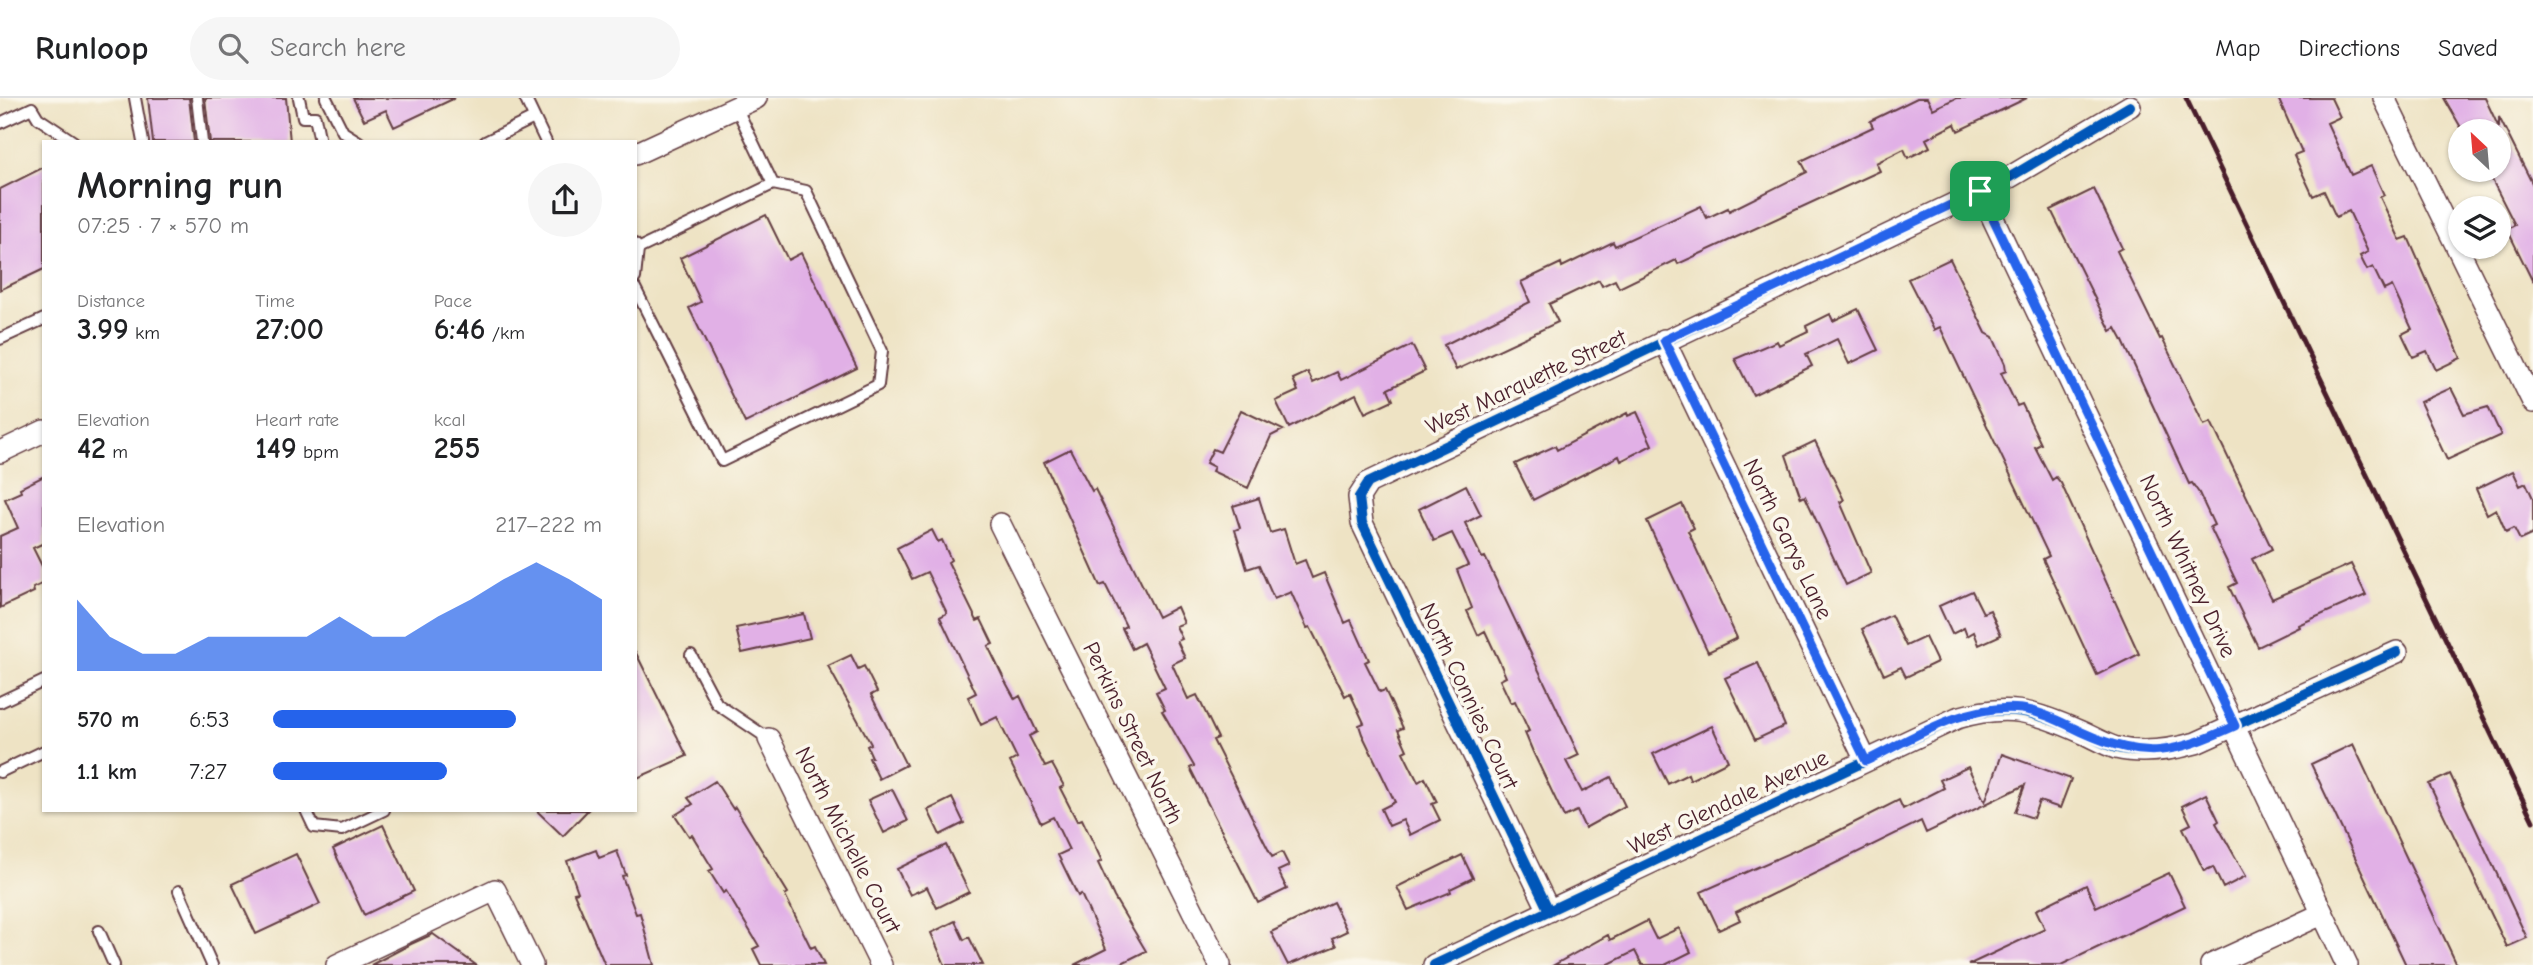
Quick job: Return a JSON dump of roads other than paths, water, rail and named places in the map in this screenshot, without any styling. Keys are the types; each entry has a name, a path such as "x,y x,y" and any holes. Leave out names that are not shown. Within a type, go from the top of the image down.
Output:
{"street":[{"path":"637,153 728,106 756,98"},
{"path":"2384,98 2533,402"},
{"name":"West Marquette Street","path":"1359,497 1368,483 1385,473 1980,191 2046,158 2130,106"},
{"name":"North Whitney Drive","path":"1980,191 2347,965"},
{"name":"North Garys Lane","path":"1664,340 1866,761"},
{"path":"0,452 42,432"},
{"name":"North Connies Court","path":"1359,497 1362,523 1549,911"},
{"name":"Perkins Street North","path":"1000,524 1220,965"},
{"name":"West Glendale Avenue","path":"1434,965 1957,718 1998,709 2022,709 2044,715 2116,748 2175,749 2235,726 2397,652"},
{"name":"North Michelle Court","path":"769,739 881,965"},
{"path":"337,965 495,890 532,965"},
{"path":"2211,965 2322,914"}],"lane":[{"path":"135,98 143,140"},
{"path":"197,98 202,140"},
{"path":"299,98 303,117 315,117 320,140"},
{"path":"326,98 343,132 356,140"},
{"path":"524,98 545,140"},
{"path":"728,106 774,184"},
{"path":"0,123 32,108 38,118 71,140"},
{"path":"489,140 534,118"},
{"path":"637,247 774,184 806,191 882,351 878,385 722,461 637,292"},
{"path":"0,340 42,320"},
{"path":"691,655 717,704 769,739"},
{"path":"0,702 42,682"},
{"path":"0,772 42,752"},
{"path":"307,812 314,827 342,830 380,812"},
{"path":"179,891 212,965"},
{"path":"99,931 114,965"}],"railway":[{"path":"2186,98 2533,821"}]}
